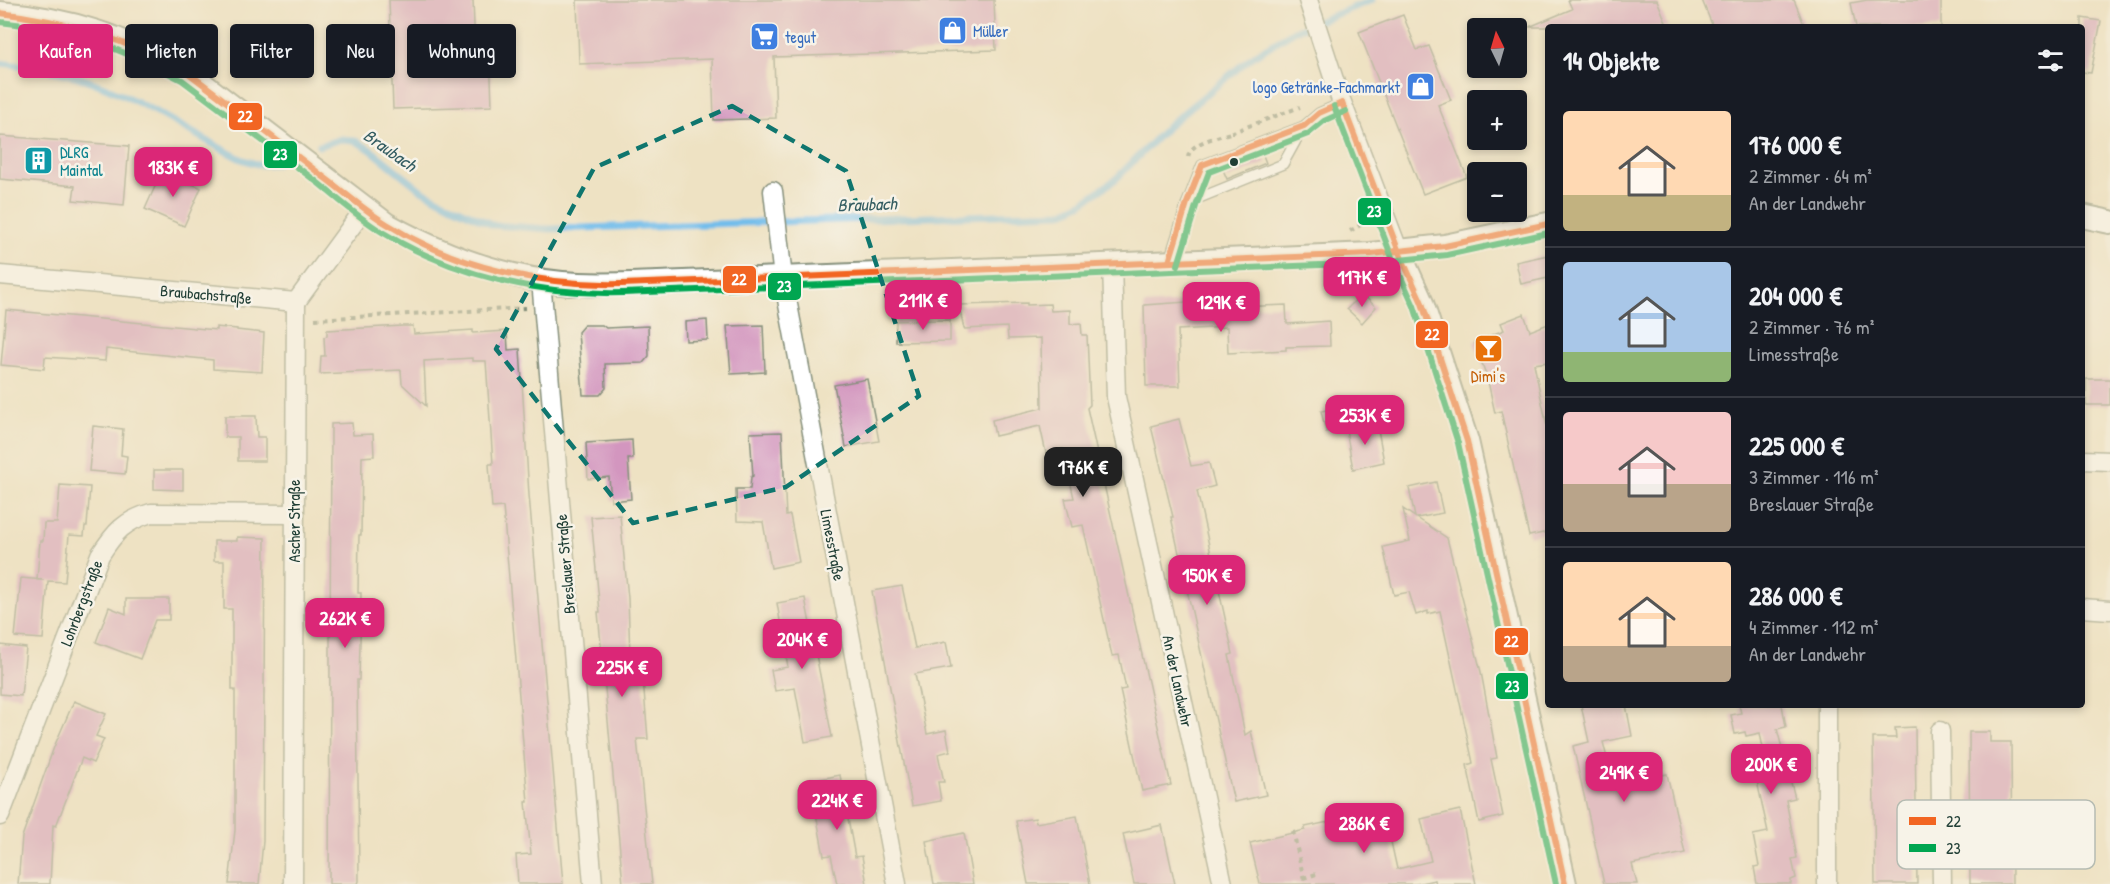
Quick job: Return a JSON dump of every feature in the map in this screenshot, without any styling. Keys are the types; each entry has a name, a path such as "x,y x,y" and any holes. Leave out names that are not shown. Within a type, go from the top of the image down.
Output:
{"street":[{"path":"1310,6 1342,103 1398,252 1422,303 1467,441 1565,884"},
{"path":"0,13 39,16 79,25 127,42 179,67 225,99 386,224 414,240 454,257 501,272 541,280 613,284 1398,252 1444,246 1545,225"},
{"path":"773,191 783,278"},
{"path":"296,311 365,208"},
{"path":"2085,217 2110,222"},
{"name":"An der Landwehr","path":"1112,264 1116,397 1223,884"},
{"name":"Braubachstraße","path":"0,275 296,311"},
{"name":"Limesstraße","path":"783,278 897,884"},
{"name":"Breslauer Straße","path":"541,280 592,884"},
{"name":"Ascher Straße","path":"293,884 296,311"},
{"path":"2085,460 2110,461"},
{"name":"Lohrbergstraße","path":"0,816 99,555 121,526 134,518 151,513 294,514"},
{"path":"2085,608 2110,610"},
{"path":"1827,708 1827,884"},
{"path":"1940,731 1941,800"},
{"path":"1942,869 1942,884"}],"lane":[{"path":"1169,262 1187,203 1202,165 1304,126 1319,113 1342,103"},
{"path":"1187,203 1283,164 1304,126"}],"path":[{"path":"1340,237 1359,226 1368,211"},
{"path":"296,311 543,307"},
{"path":"1293,831 1305,884"},
{"path":"1303,878 1320,873"}],"highlighted area":[{"path":"732,106 846,171 919,396 786,487 633,523 496,349 594,168"}],"building":[{"path":"389,0 473,0 474,24 407,24 407,78 491,78 492,106 393,109 392,78 395,78 395,24 390,24"},
{"path":"577,0 994,0 996,50 774,57 776,118 714,120 712,59 579,64"},
{"path":"1568,0 1657,0 1667,24 1545,24 1545,27 1529,27 1572,9"},
{"path":"1702,0 1794,0 1804,24 1712,24"},
{"path":"1867,0 1941,0 1941,24 1855,24 1851,3"},
{"path":"1403,15 1417,50 1429,46 1451,100 1438,105 1467,177 1423,194 1359,32"},
{"path":"2082,18 2101,21 2091,73 2085,72 2085,24 2082,24"},
{"path":"0,136 129,146 124,205 73,200 75,186 0,179"},
{"path":"1261,150 1266,163 1227,179 1221,165"},
{"path":"162,171 201,188 184,226 145,209"},
{"path":"1545,256 1545,279 1521,284 1516,262"},
{"path":"1362,294 1376,307 1362,323 1347,309"},
{"path":"1216,300 1217,308 1286,305 1287,324 1329,321 1330,346 1286,347 1286,350 1228,353 1227,327 1178,330 1180,386 1146,386 1144,305"},
{"path":"1027,303 1027,305 1050,304 1051,311 1070,310 1070,324 1081,323 1082,335 1087,335 1090,405 1087,408 1171,785 1142,791 1120,690 1126,689 1119,655 1112,656 1083,525 1072,527 1065,499 1074,498 1063,449 1046,453 1040,426 995,436 992,420 1042,408 1041,338 1008,339 1007,327 964,329 959,305"},
{"path":"6,310 264,333 262,372 213,369 213,360 106,349 105,361 45,357 44,369 1,365"},
{"path":"1524,314 1530,331 1545,325 1545,362 1534,364 1545,417 1545,533 1529,536 1501,411 1495,413 1487,377 1474,342 1504,330 1501,323"},
{"path":"707,320 708,340 686,341 685,322"},
{"path":"950,320 950,341 896,342 896,321"},
{"path":"584,325 602,325 606,328 648,326 649,356 643,363 605,364 606,388 600,395 583,395 578,332"},
{"path":"763,325 765,372 731,374 727,326"},
{"path":"413,326 414,334 473,330 473,333 507,331 508,350 520,349 529,495 563,884 518,884 516,855 531,854 526,802 528,802 503,507 492,508 489,464 493,464 486,361 472,361 472,358 424,361 426,406 402,384 401,370 320,374 321,356 325,356 324,337 327,336 327,330"},
{"path":"867,379 879,441 846,447 834,385"},
{"path":"2086,379 2110,379 2110,405 2086,405"},
{"path":"1342,407 1346,429 1326,432 1321,411"},
{"path":"225,416 256,416 257,437 265,437 265,461 238,461 238,437 225,437"},
{"path":"1179,419 1191,466 1209,463 1215,486 1197,491 1233,654 1229,655 1245,735 1251,731 1266,795 1234,802 1171,517 1173,517 1151,426"},
{"path":"352,423 353,435 373,434 374,456 362,457 361,535 359,535 358,593 361,593 359,680 357,680 359,881 358,884 329,884 331,424"},
{"path":"1377,424 1384,462 1353,469 1346,430"},
{"path":"93,426 123,429 121,455 127,456 125,474 89,471"},
{"path":"782,432 786,516 790,515 799,562 771,568 763,522 737,521 736,489 750,489 753,476 750,433"},
{"path":"632,440 633,459 628,459 631,499 611,501 609,477 588,479 586,443"},
{"path":"154,470 183,470 183,490 154,489"},
{"path":"1436,482 1443,513 1417,518 1447,538 1481,672 1497,758 1491,759 1503,816 1479,822 1467,765 1473,763 1440,611 1428,614 1428,611 1416,615 1409,592 1394,595 1383,547 1410,541 1403,509 1415,517 1409,488"},
{"path":"60,485 90,487 84,536 69,535 65,582 48,581 43,639 15,637 21,578 37,579 44,523 57,523"},
{"path":"620,515 628,598 630,656 641,655 648,739 637,739 652,884 623,884 598,612 600,612 591,517"},
{"path":"237,537 265,538 263,841 259,884 229,884 235,830 235,690 232,690 232,609 224,609 224,561 214,561 214,541 237,541"},
{"path":"902,586 915,648 946,642 951,668 915,674 927,734 946,730 950,751 938,754 944,782 938,782 941,801 912,806 872,591"},
{"path":"805,598 832,737 805,742 795,688 775,691 771,670 788,667 777,603"},
{"path":"126,599 169,599 169,620 155,620 140,659 96,642 109,607 126,614"},
{"path":"0,645 26,648 21,696 0,694"},
{"path":"74,701 106,714 96,736 104,739 93,763 82,758 56,826 53,825 50,884 18,884 22,837 54,747"},
{"path":"1582,708 1627,708 1632,736 1603,742 1614,786 1667,774 1685,853 1632,864 1637,884 1604,884 1573,746 1589,742"},
{"path":"1740,708 1783,708 1786,727 1777,729 1795,798 1786,800 1797,858 1792,859 1796,878 1791,880 1791,884 1757,884 1754,867 1759,866 1753,835 1768,832 1757,781 1769,778 1760,733 1746,736 1745,732 1735,734 1731,715 1741,713"},
{"path":"1915,727 1916,800 1897,800 1897,869 1917,869 1917,884 1875,884 1873,738 1896,738 1895,728"},
{"path":"1969,732 1990,732 1990,742 2011,742 2011,800 1969,800"},
{"path":"840,775 855,857 862,856 867,884 837,884 831,855 824,856 810,781"},
{"path":"1384,810 1397,869 1431,861 1421,819 1460,810 1476,884 1436,884 1435,880 1416,884 1260,884 1250,843 1305,830 1305,827"},
{"path":"1077,816 1090,884 1028,884 1016,821 1035,818 1036,823"},
{"path":"1162,825 1175,884 1134,884 1123,834"},
{"path":"964,833 973,884 934,884 926,841"},
{"path":"1970,869 2012,869 2012,884 1970,884"}],"waterway":[{"name":"Braubach","path":"319,146 341,139 354,140 371,150 421,190 493,225 549,229 1061,213 1082,203 1116,179 1170,124 1252,57 1294,31 1372,0"},
{"name":"Braubach","path":"0,63 58,72 99,85 141,104 241,159 260,165 276,164"}],"transit line":[{"name":"22","path":"0,13 50,21 119,41 187,72 387,224 414,239 471,263 500,271 561,282 622,284 1371,254 1445,246 1545,225"},
{"name":"23","path":"0,22 72,35 138,58 182,80 382,232 438,260 498,280 529,286 591,293 623,293 1371,263 1447,255 1545,234"},
{"name":"22","path":"1342,103 1399,252 1422,303 1467,441 1565,884"},
{"name":"22","path":"1169,262 1187,203 1202,165 1304,126 1319,113 1342,103"},
{"name":"23","path":"1334,106 1391,255 1414,306 1458,443 1556,884"},
{"name":"23","path":"1178,265 1209,172 1308,134 1324,121 1346,111"}],"place":[{"name":"Müller","path":"952,31"},
{"name":"tegut","path":"764,37"},
{"name":"logo Getränke-Fachmarkt","path":"1421,87"},
{"name":"DLRG Maintal","path":"39,161"},
{"name":"Dimi's","path":"1488,348"}]}
